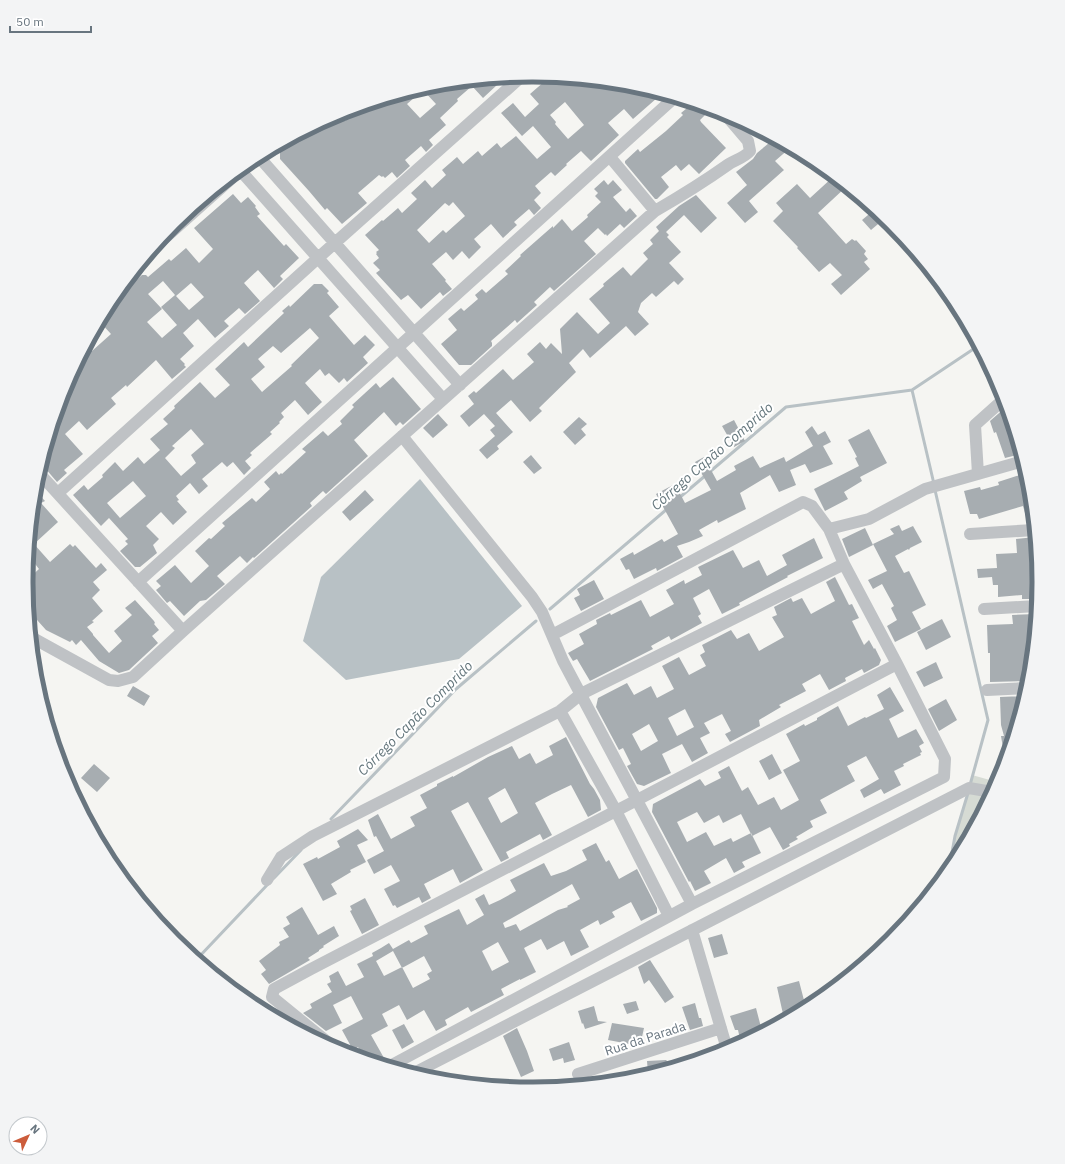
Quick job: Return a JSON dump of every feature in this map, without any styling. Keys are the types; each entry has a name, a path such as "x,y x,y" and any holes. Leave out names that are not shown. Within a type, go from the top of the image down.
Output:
{"street":[{"path":"58,493 514,83"},
{"path":"138,582 669,102"},
{"path":"36,640 109,680 118,681 132,677 655,211 696,188 731,163 747,155 750,151 748,141 735,126"},
{"path":"610,157 655,211"},
{"path":"263,162 460,385"},
{"path":"248,172 318,258 443,399"},
{"path":"978,474 975,425 999,404"},
{"path":"402,436 532,597 542,612 563,661 692,904"},
{"path":"829,530 869,519 926,489 1017,463"},
{"path":"44,479 183,631"},
{"path":"397,1062 692,904 944,777 944,759 897,664 844,564 829,530 812,506 803,502 552,635"},
{"path":"970,534 1029,530"},
{"path":"267,880 281,857 313,836 560,711 581,694 844,564"},
{"path":"984,610 1031,606"},
{"path":"313,1031 272,997 274,989 325,961 897,664"},
{"path":"987,690 1020,688"},
{"path":"560,711 616,811 669,916"},
{"path":"422,1069 969,788 986,791"},
{"path":"692,930 725,1043"},
{"name":"Rua da Parada","path":"578,1074 721,1028"}],"shaded area":[{"path":"420,479 522,606 459,659 346,680 303,641 321,577"},
{"path":"972,775 991,780 965,832 948,859"}],"building":[{"path":"543,83 598,87 630,92 656,99 633,119 624,109 608,123 619,135 591,161 581,151 555,176 551,172 535,186 541,193 534,200 541,208 534,215 529,209 514,222 517,225 503,238 491,224 474,239 481,247 469,259 462,251 453,260 446,252 432,264 452,289 443,296 440,292 421,309 408,295 401,300 376,273 380,270 373,263 379,258 376,252 379,250 365,235 398,208 402,213 417,199 411,193 425,180 432,188 446,175 442,170 457,157 463,164 478,151 482,156 497,143 501,148 516,136 537,159 551,147 533,126 522,136 501,113 513,103 525,117 539,104 530,94","holes":["565,102 584,125 568,139 555,124 556,122 550,115","453,202 465,216 446,233 443,230 429,243 417,230 445,203 449,206"]},
{"path":"497,85 483,98 472,87"},
{"path":"471,87 457,99 458,101 440,118 446,125 429,140 433,145 426,152 421,146 405,160 410,166 397,178 392,172 385,178 379,175 358,193 367,203 342,224 327,208 325,210 280,159 280,152 313,134 341,121 345,121 348,118 372,109 415,97 407,104 420,118 436,104 427,94"},
{"path":"688,107 706,114 700,120 701,122 726,148 699,174 689,164 681,171 676,165 661,177 669,187 657,199 655,199 625,163 625,161 638,149 640,152 666,131 683,115 681,113"},
{"path":"769,143 786,152 775,161 784,170 749,201 758,212 745,223 727,203 747,185 736,172 753,159 757,153"},
{"path":"604,180 608,185 613,180 622,190 613,197 626,212 630,208 637,216 624,228 620,224 607,236 598,228 584,241 596,254 554,291 550,287 534,302 537,305 517,323 515,320 491,341 492,346 471,365 459,365 441,344 457,330 448,319 461,308 464,311 478,299 475,295 482,289 486,293 508,274 505,271 521,256 520,255 562,219 572,231 588,217 587,215 601,202 595,196 598,193 594,189"},
{"path":"829,180 842,190 818,213 846,244 852,239 855,241 856,240 866,251 864,254 868,259 864,262 870,269 841,295 831,284 842,275 830,263 819,272 773,221 783,211 776,203 797,184 810,198"},
{"path":"233,194 241,203 248,197 256,206 255,207 260,214 257,216 284,246 286,244 299,258 280,276 283,279 274,288 258,270 244,283 260,301 245,314 239,308 224,321 229,326 215,338 198,319 183,333 194,346 180,359 186,367 172,379 156,360 127,387 126,385 111,398 116,404 87,430 79,421 65,434 83,454 64,470 67,473 57,482 46,470 60,421 64,410 67,407 66,405 71,391 91,350 92,351 111,334 104,326 117,304 131,284 142,275 146,275 148,277 169,259 171,261 186,248 199,263 213,249 194,228","holes":["163,281 175,295 161,307 177,325 162,338 147,322 162,309 148,294","191,283 204,297 189,310 176,296"]},
{"path":"696,195 717,218 701,233 684,215 666,232 669,235 667,237 681,252 669,263 684,279 678,285 674,281 656,297 652,293 641,303 638,312 649,324 635,336 626,326 590,358 583,349 569,363 576,372 539,408 542,411 530,422 511,400 496,413 513,432 497,446 499,449 487,459 479,450 495,436 490,430 495,426 484,414 469,427 460,416 474,404 468,396 474,391 476,393 503,369 513,380 534,362 527,354 540,342 546,349 551,343 562,354 560,329 577,312 598,334 610,323 589,299 604,286 603,284 623,267 631,276 648,259 643,253 653,244 650,240 659,231 656,227 679,206"},
{"path":"870,213 880,223 871,230 862,220"},
{"path":"314,284 322,284 329,291 327,293 339,307 329,316 354,345 365,335 375,345 363,357 368,363 347,382 344,378 339,383 329,373 325,376 320,369 305,383 322,402 308,415 295,400 281,413 284,417 270,432 272,434 250,453 252,455 245,461 251,468 244,475 233,462 227,467 222,462 202,479 208,486 199,494 190,483 176,496 179,500 177,501 187,512 173,525 161,512 146,526 159,539 153,545 157,553 140,567 135,567 120,551 128,544 125,541 128,539 109,518 101,526 73,495 84,485 88,490 103,477 102,475 115,462 123,471 138,457 144,464 160,450 150,439 168,424 163,419 175,408 174,406 200,382 215,398 230,385 215,369 244,342 248,347 284,313 282,311 289,305 290,307","holes":["310,328 319,338 291,365 292,366 262,392 251,379 265,367 258,359 273,346 281,353","191,429 204,444 191,455 196,463 181,476 165,458 175,448 172,446","133,481 146,496 120,518 107,503"]},
{"path":"393,377 421,409 403,425 400,422 396,426 384,412 354,440 368,456 326,494 323,491 310,503 312,506 254,558 253,557 247,563 240,556 217,576 225,584 206,600 200,601 184,616 170,601 167,603 156,590 161,586 156,581 175,565 191,583 209,566 195,551 225,526 222,523 252,498 256,502 270,489 264,482 276,471 279,475 281,473 282,474 306,452 302,449 323,431 328,436 342,424 340,421 354,407 352,405 376,383 380,388"},
{"path":"1001,411 1016,455 1005,458 996,432 994,433 990,421"},
{"path":"438,414 448,425 433,438 423,428"},
{"path":"579,417 587,424 581,429 586,435 575,445 563,432"},
{"path":"734,420 745,441 734,447 722,426"},
{"path":"812,426 818,435 825,431 831,442 823,446 833,464 810,473 805,464 790,470 796,485 779,492 770,475 740,493 746,509 718,523 717,520 699,530 703,536 677,546 683,557 657,571 656,568 634,579 629,569 626,570 620,559 633,552 634,555 662,539 664,542 678,534 656,494 675,484 685,503 711,490 695,462 704,457 717,481 736,470 734,466 753,456 760,468 784,457 786,462 813,446 805,432"},
{"path":"869,429 887,463 860,477 862,481 844,492 848,499 825,511 814,489 859,466 855,458 857,457 848,440"},
{"path":"531,455 542,468 534,474 523,462"},
{"path":"1020,475 1029,523 1027,523 1023,506 979,519 977,514 970,514 964,491 980,487 981,490 999,485 998,482"},
{"path":"365,490 374,500 350,521 342,512"},
{"path":"41,496 45,501 41,503 58,522 35,544"},
{"path":"899,525 902,531 913,526 922,542 895,556 904,573 909,571 926,605 912,612 921,629 895,642 887,626 897,620 891,608 894,606 882,584 873,589 868,580 887,571 873,544 894,534 890,529"},
{"path":"865,528 873,545 849,557 842,539"},
{"path":"814,538 823,558 787,576 788,577 739,603 740,605 722,614 709,589 693,598 701,614 698,616 702,623 671,640 669,636 651,646 653,649 590,681 577,659 573,661 568,653 584,644 579,634 597,624 596,620 610,613 611,615 641,600 650,617 674,604 666,590 684,580 685,584 702,575 698,567 733,550 743,568 759,560 767,576 787,565 782,555"},
{"path":"1030,538 1031,599 1022,599 1022,595 998,597 998,585 993,585 992,577 978,578 977,569 997,568 996,554 1017,553 1016,539"},
{"path":"34,544 50,562 70,544 73,547 75,545 96,568 101,563 107,570 93,582 100,590 92,598 103,611 92,621 94,622 87,627 93,635 109,653 122,641 114,631 132,615 125,608 135,600 154,621 154,624 159,630 152,636 158,643 129,670 119,673 99,661 81,640 76,645 72,640 70,642 46,630 34,617 33,574 39,569 34,562"},
{"path":"835,577 849,605 852,604 859,618 852,621 864,645 869,640 881,660 879,665 864,673 862,669 845,678 846,681 829,690 820,674 802,684 806,691 779,705 781,707 759,720 760,726 730,742 725,734 731,731 722,714 704,723 710,733 700,738 708,753 692,762 682,744 662,754 671,773 644,786 637,784 627,766 631,764 623,748 619,750 596,707 598,698 627,683 634,695 651,686 657,698 674,689 662,666 679,657 689,675 706,666 700,655 705,652 702,645 731,630 737,639 749,633 759,651 784,637 772,617 777,615 774,607 791,598 793,602 802,598 811,614 835,601 826,582","holes":["685,709 694,727 677,736 668,718","649,724 658,741 641,751 632,734"]},
{"path":"594,580 604,599 581,611 574,598 580,595 577,589"},
{"path":"1031,614 1028,647 1022,681 990,682 990,653 988,653 987,625 1013,624 1012,615"},
{"path":"942,619 951,637 926,650 917,632"},
{"path":"936,662 943,678 924,687 916,672"},
{"path":"133,686 150,696 144,706 127,696"},
{"path":"890,687 904,711 889,719 898,738 916,729 924,743 919,746 922,752 920,753 921,755 903,764 904,766 894,771 901,785 884,794 881,789 864,798 860,790 879,779 866,756 847,766 855,781 820,800 827,813 810,821 813,827 796,837 798,839 789,844 790,846 783,850 770,827 752,836 761,853 742,862 745,867 734,873 726,858 704,871 711,883 695,891 652,812 653,804 700,779 705,786 721,778 718,772 729,766 742,791 748,787 758,805 774,797 781,810 799,800 783,770 800,761 786,734 804,724 805,726 817,720 817,718 838,706 848,726 865,717 866,718 884,709 877,695","holes":["697,812 704,823 719,815 723,823 741,814 751,833 733,842 731,838 714,846 706,832 687,842 677,822"]},
{"path":"1018,696 1003,748 1001,736 1004,736 1001,725 1000,697"},
{"path":"946,699 957,720 939,731 928,709"},
{"path":"566,737 590,784 600,800 601,810 588,817 571,785 552,794 535,803 552,835 543,840 540,834 506,852 509,858 501,862 468,802 451,811 483,870 460,883 453,869 424,884 431,898 422,903 419,897 397,908 395,905 393,906 384,889 400,881 391,865 374,874 367,860 384,851 376,836 374,837 368,820 378,814 391,839 415,826 410,817 427,808 420,795 437,786 437,784 512,746 519,759 530,753 536,764 553,755 549,746","holes":["505,788 518,813 501,823 488,798"]},
{"path":"772,754 782,773 769,780 759,761"},
{"path":"94,764 110,778 97,792 81,778"},
{"path":"358,829 368,840 357,845 366,862 350,870 351,872 331,884 337,894 323,901 303,864 317,857 318,859 340,847 337,841"},
{"path":"596,843 606,862 609,860 619,879 637,869 657,908 657,913 641,921 631,902 612,912 615,917 600,925 598,920 580,930 589,947 571,956 564,941 547,950 541,939 524,948 536,972 501,989 504,995 471,1012 468,1007 445,1020 447,1025 436,1031 424,1010 407,1020 399,1005 382,1014 388,1026 371,1035 383,1058 360,1050 358,1047 355,1049 351,1047 342,1030 363,1019 351,996 333,1005 342,1023 326,1031 303,1013 312,1008 310,1004 332,992 327,984 331,982 329,976 338,971 346,986 364,977 357,964 373,956 372,953 389,943 393,949 409,940 411,943 428,934 424,926 459,909 467,925 484,915 475,899 484,894 489,905 500,900 516,891 510,880 544,863 551,876 566,871 587,860 582,850","holes":["572,884 580,899 567,906 568,907 558,910 520,931 516,924 505,928 503,923","498,942 509,962 492,971 482,951","393,951 402,967 384,976 376,961","424,956 432,971 427,974 430,979 413,988 402,968"]},
{"path":"365,898 379,925 362,934 350,911 352,910 350,906"},
{"path":"302,907 318,935 334,926 339,936 308,958 310,960 269,984 261,974 266,970 259,961 280,945 279,942 289,937 283,928 290,924 286,917"},
{"path":"722,934 728,954 714,958 708,938"},
{"path":"650,960 674,997 665,1003 649,980 644,984 638,967"},
{"path":"799,981 804,1001 783,1014 777,987"},
{"path":"636,1001 639,1010 627,1014 623,1004"},
{"path":"695,1003 703,1026 690,1030 682,1007"},
{"path":"594,1006 598,1021 607,1022 585,1029 578,1011"},
{"path":"756,1008 761,1026 739,1036 738,1030 735,1030 730,1016"},
{"path":"612,1023 644,1028 640,1046 608,1040"},
{"path":"404,1024 414,1042 402,1049 392,1030"},
{"path":"517,1028 534,1071 521,1077 503,1036"},
{"path":"569,1042 575,1060 564,1063 563,1058 553,1061 549,1049"},
{"path":"666,1060 668,1062 648,1068 647,1061"}],"waterway":[{"name":"Córrego Capão Comprido","path":"679,498 786,407 912,390 974,349"},
{"path":"912,390 934,484"},
{"path":"935,490 988,720 970,785"},
{"name":"Córrego Capão Comprido","path":"550,609 667,509"},
{"name":"Córrego Capão Comprido","path":"331,819 456,689 536,621"},
{"path":"952,854 955,836 968,793"},
{"name":"Córrego Capão Comprido","path":"274,878 301,850"},
{"name":"Córrego Capão Comprido","path":"200,955 269,883"}]}
